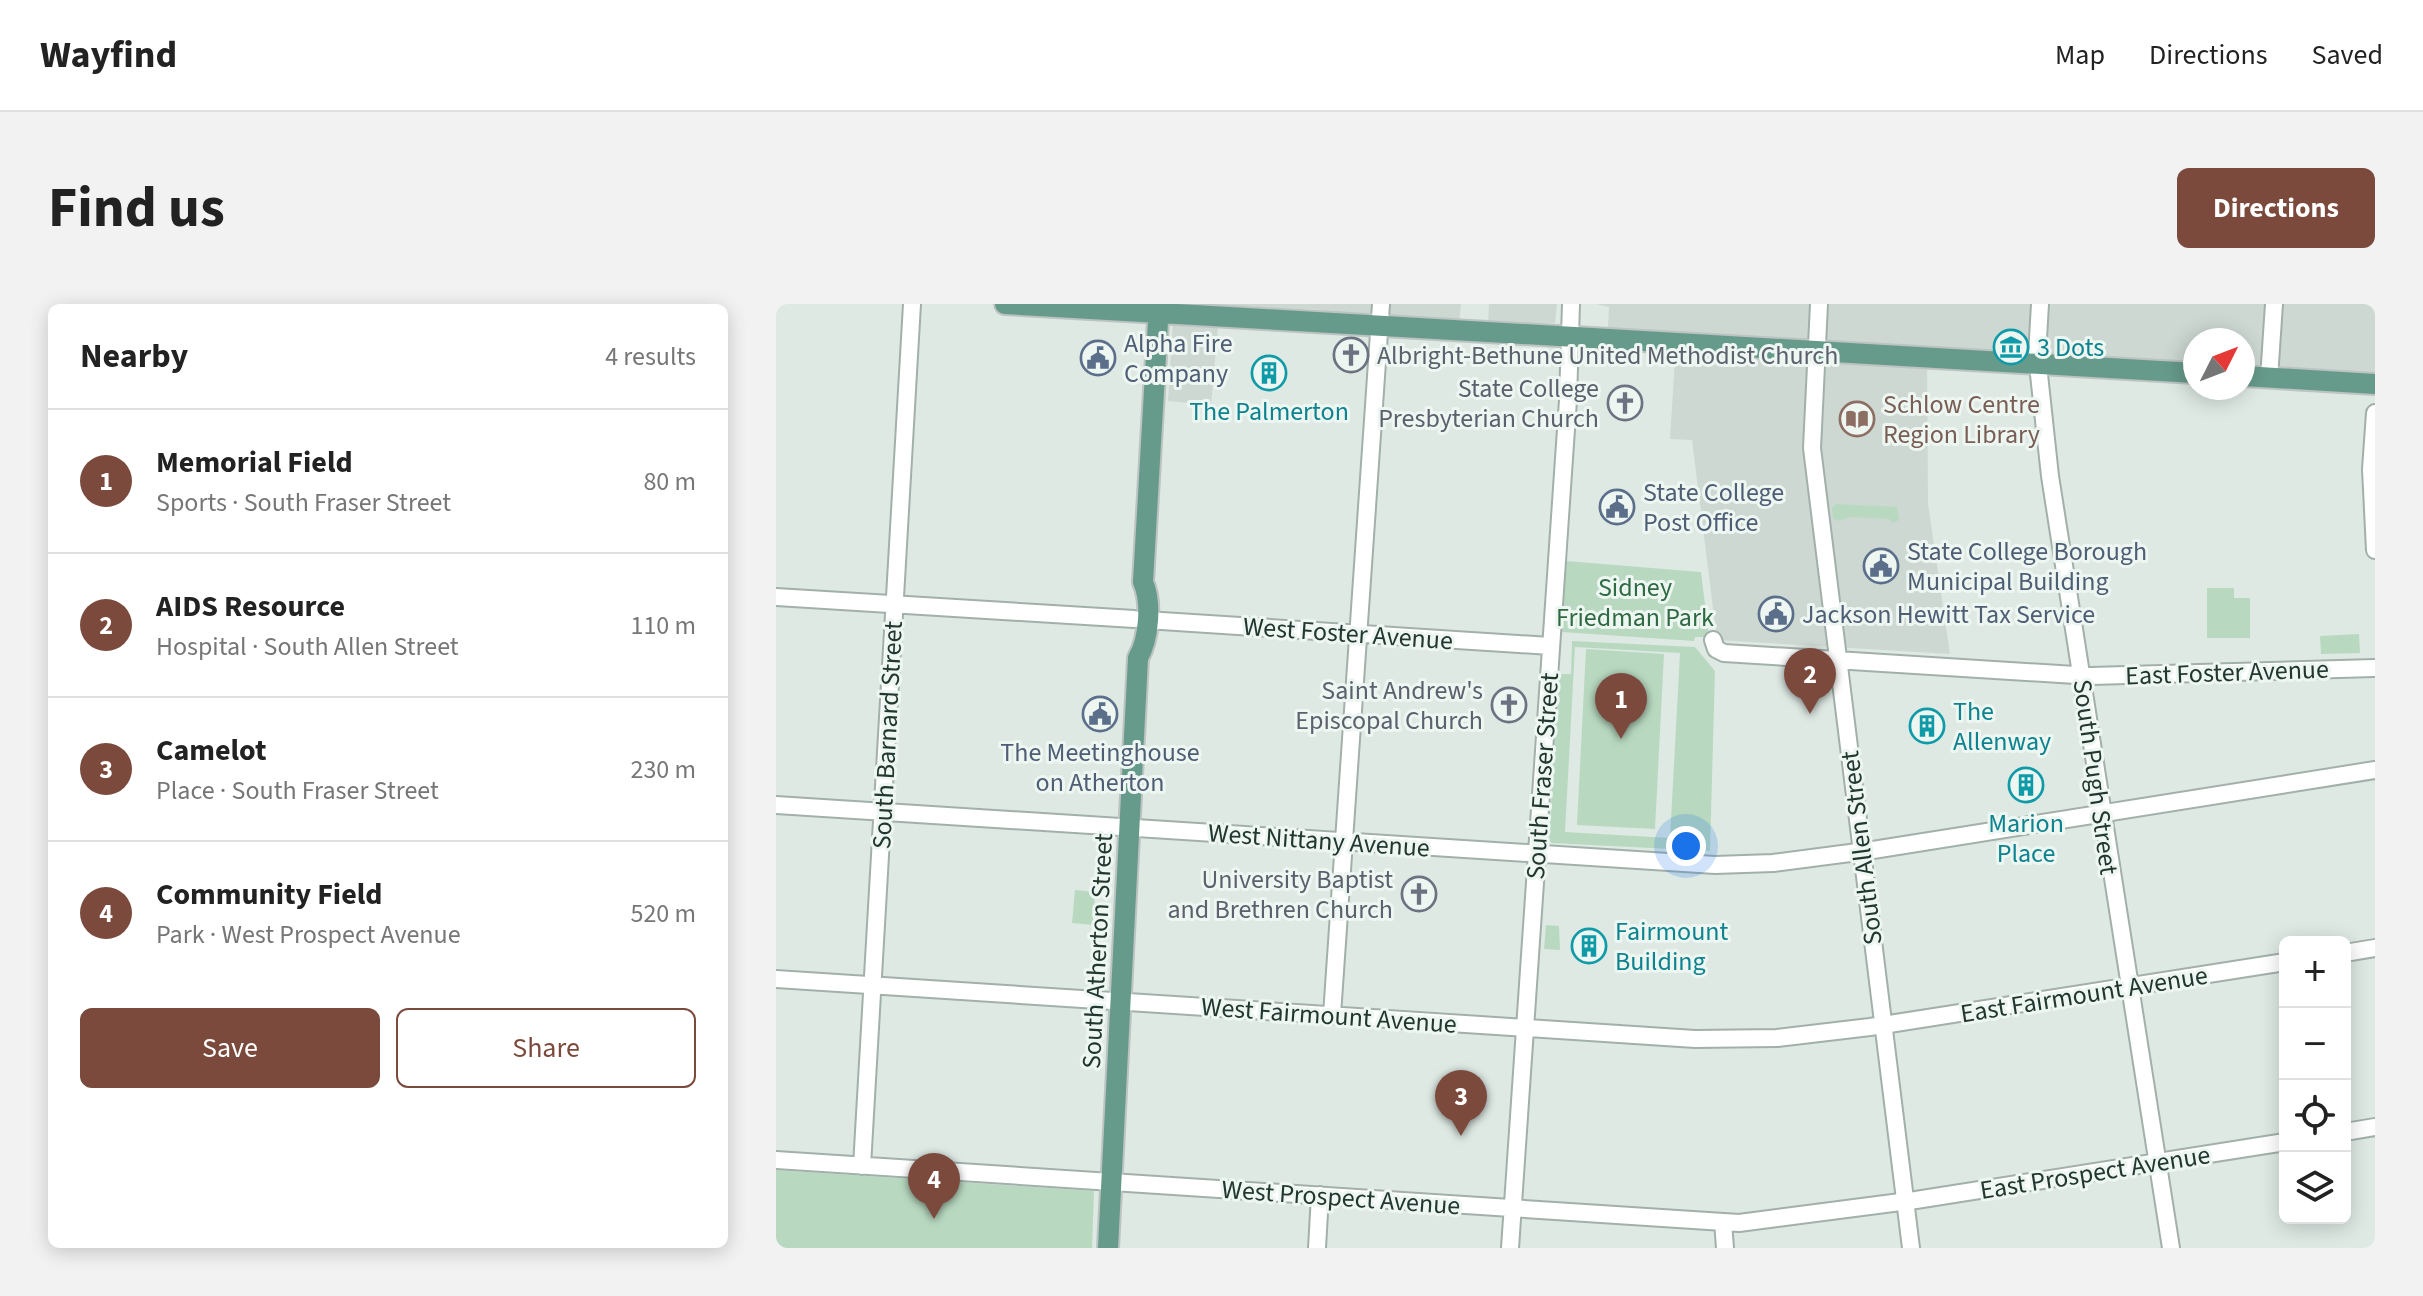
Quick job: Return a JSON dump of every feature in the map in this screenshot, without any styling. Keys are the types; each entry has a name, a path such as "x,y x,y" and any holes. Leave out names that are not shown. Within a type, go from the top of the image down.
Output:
{"main road":[{"path":"1005,304 1158,308 1379,327 1570,335 2183,372"},
{"name":"South Atherton Street","path":"1108,1248 1138,658 1145,643 1140,620 1148,597 1143,582 1158,308"},
{"path":"2255,377 2375,384"}],"street":[{"name":"South Barnard Street","path":"862,1166 912,304"},
{"path":"1332,1015 1381,304"},
{"name":"South Fraser Street","path":"1510,1248 1571,304"},
{"name":"South Allen Street","path":"1819,304 1812,448 1911,1248"},
{"name":"South Pugh Street","path":"2040,304 2037,364 2050,476 2171,1248"},
{"path":"2269,378 2274,304"},
{"path":"2375,413 2371,469 2375,550"},
{"name":"West Foster Avenue","path":"776,597 1550,646"},
{"path":"1713,640 1715,647 1724,653 1839,662"},
{"name":"East Foster Avenue","path":"1839,662 2081,676 2375,668"},
{"name":"West Nittany Avenue","path":"776,805 1715,865 1861,852 2375,770"},
{"path":"2351,952 2375,948"},
{"name":"East Fairmount Avenue","path":"1882,1025 2279,963"},
{"name":"West Fairmount Avenue","path":"776,979 1526,1028 1746,1039 1882,1025"},
{"path":"2351,1131 2375,1127"},
{"name":"East Prospect Avenue","path":"1904,1202 2279,1143"},
{"name":"West Prospect Avenue","path":"776,1160 1723,1222 1904,1202"},
{"path":"1317,1248 1320,1195"},
{"path":"1723,1222 1725,1248"}],"shaded area":[{"path":"1174,304 1461,304 1459,324 1324,316 1323,310 1220,305 1211,405 1168,401"},
{"path":"1489,304 1557,304 1555,323 1488,322"},
{"path":"1596,304 2375,304 2375,373 2255,368 2255,328 2183,328 2183,363 1927,346 1928,504 1950,654 1717,640 1692,440 1670,439 1675,359 1680,334 1608,328 1609,307"}],"green space":[{"path":"1836,504 1897,507 1899,520 1893,523 1889,519 1850,517 1838,521 1833,518 1832,508"},
{"name":"Sidney Friedman Park","path":"1566,561 1701,572 1709,637 1695,637 1694,641 1562,632"},
{"path":"2207,588 2234,588 2234,598 2250,598 2250,638 2207,638"},
{"path":"2359,634 2360,653 2321,654 2320,636"},
{"path":"1572,641 1695,647 1715,671 1710,851 1552,843 1549,840 1558,674 1571,674","holes":["1575,647 1680,653 1670,838 1565,832"]},
{"path":"1586,649 1664,654 1655,829 1577,825"},
{"path":"1075,890 1095,892 1093,925 1072,923"},
{"path":"1546,925 1559,926 1560,950 1544,949"},
{"path":"776,1170 1094,1191 1092,1248 776,1248"}],"place":[{"name":"3 Dots","path":"2011,347"},
{"name":"Albright-Bethune United Methodist Church","path":"1351,355"},
{"name":"Alpha Fire Company","path":"1098,358"},
{"name":"The Palmerton","path":"1269,373"},
{"name":"State College Presbyterian Church","path":"1625,403"},
{"name":"Schlow Centre Region Library","path":"1857,419"},
{"name":"State College Post Office","path":"1617,507"},
{"name":"State College Borough Municipal Building","path":"1881,566"},
{"name":"Jackson Hewitt Tax Service","path":"1776,614"},
{"name":"Saint Andrew's Episcopal Church","path":"1509,705"},
{"name":"The Meetinghouse on Atherton","path":"1100,714"},
{"name":"AIDS Resource","path":"1810,714"},
{"name":"The Allenway","path":"1927,726"},
{"name":"Memorial Field","path":"1621,739"},
{"name":"Marion Place","path":"2026,785"},
{"name":"University Baptist and Brethren Church","path":"1419,894"},
{"name":"Fairmount Building","path":"1589,946"},
{"name":"Camelot","path":"1461,1136"},
{"name":"Community Field","path":"934,1219"}]}
